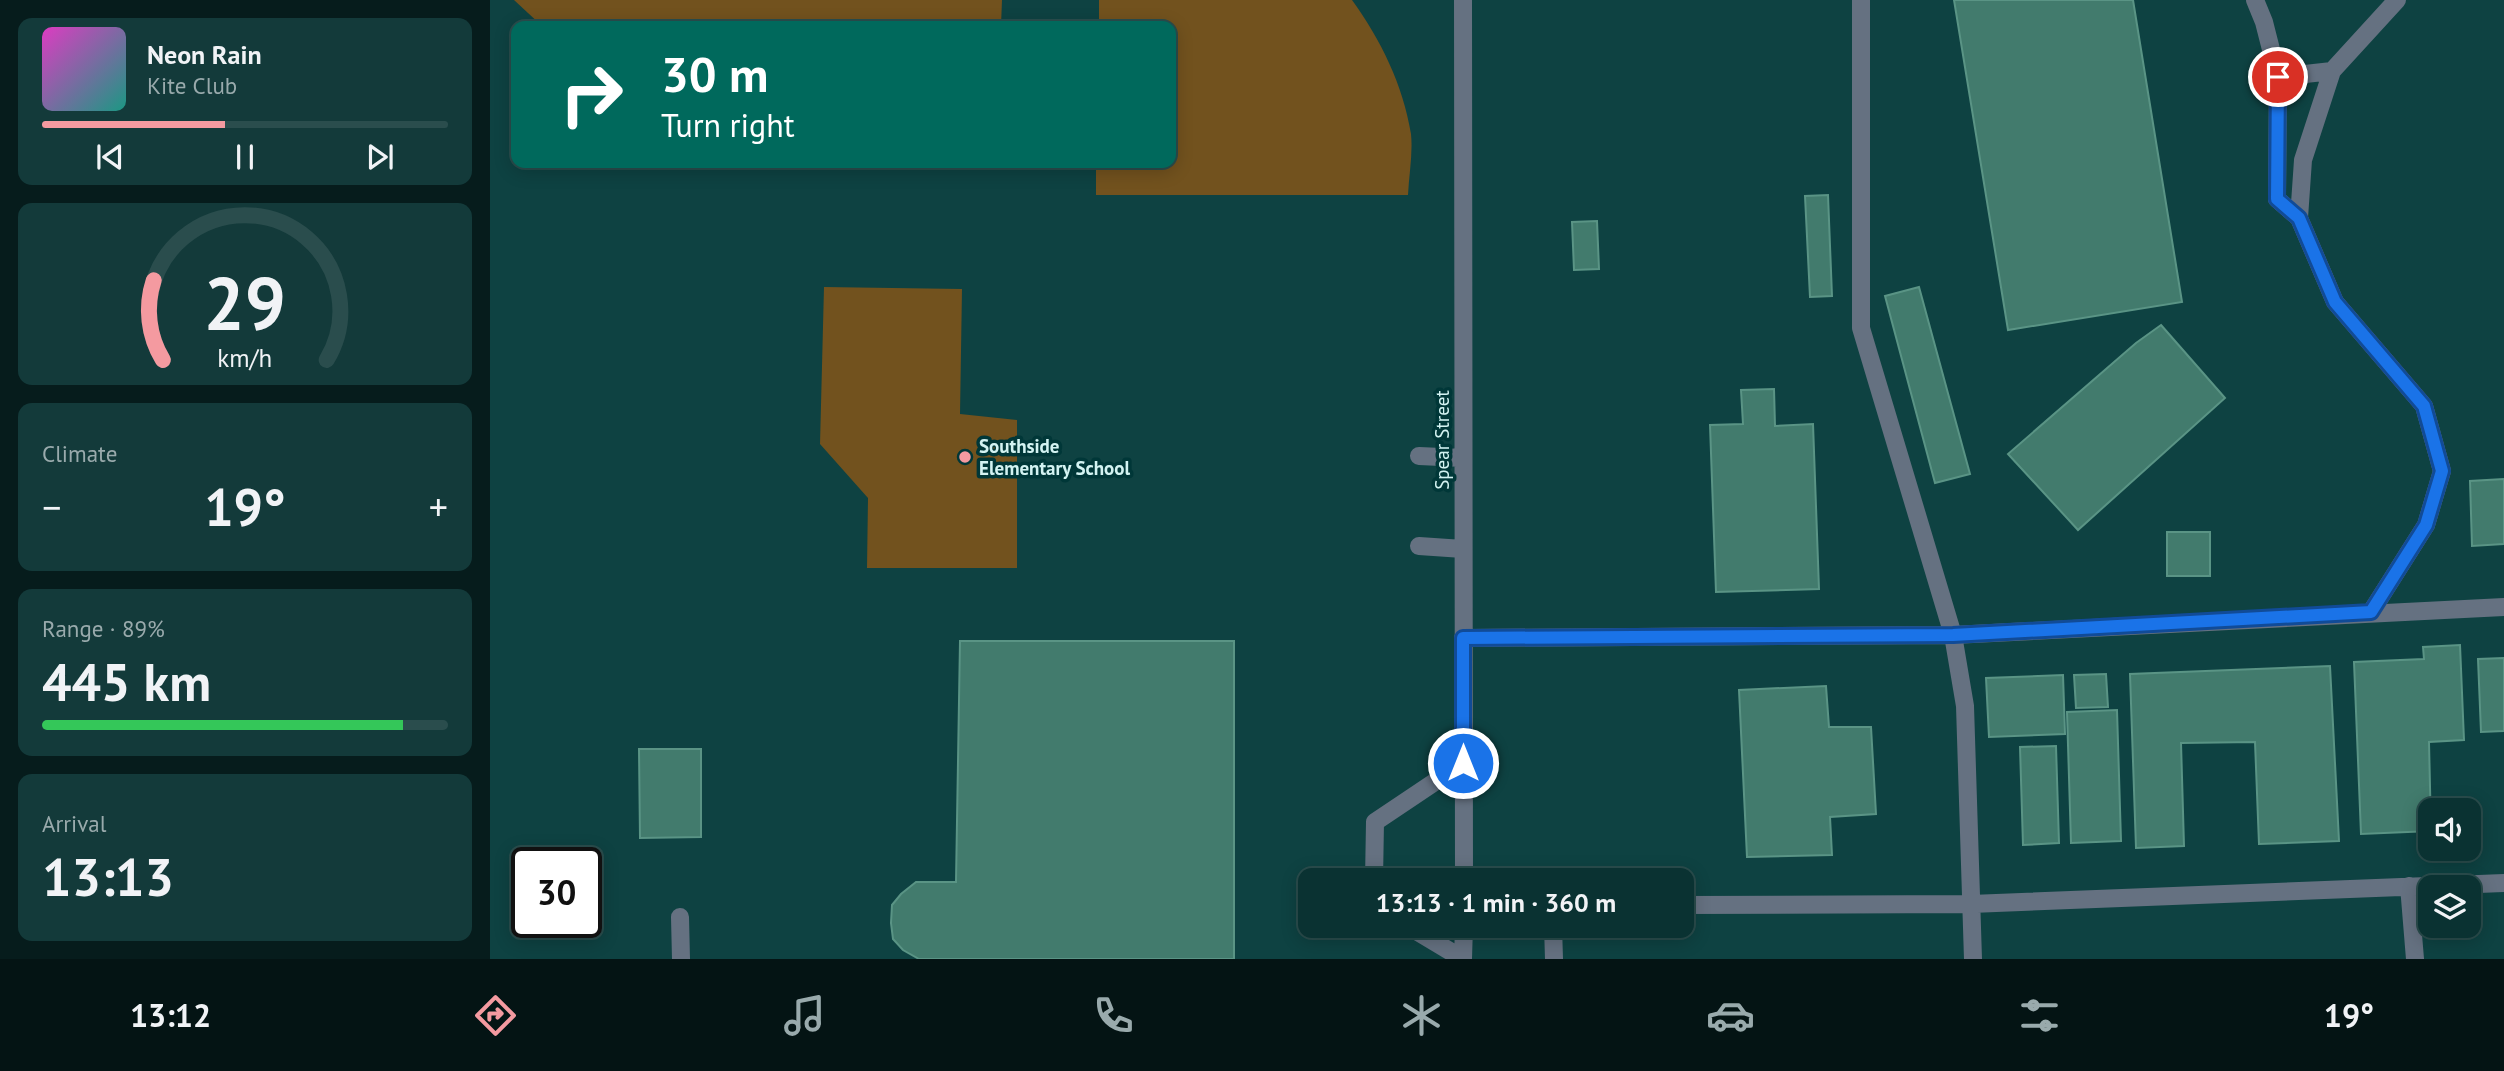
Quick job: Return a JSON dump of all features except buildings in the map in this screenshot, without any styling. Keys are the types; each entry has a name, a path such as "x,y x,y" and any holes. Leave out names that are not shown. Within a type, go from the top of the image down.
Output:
{"street":[{"name":"Spear Street","path":"1463,0 1464,868"},
{"path":"1861,0 1861,328 1953,635 1965,706 1973,959"},
{"path":"2255,0 2264,22 2278,77 2277,199 2299,218 2335,302 2424,406 2442,471 2426,525 2371,612"},
{"path":"2299,218 2303,160 2332,71 2397,0"},
{"path":"2278,77 2332,71"},
{"path":"1419,456 1463,458"},
{"path":"1419,546 1463,550"},
{"path":"1463,638 1953,635 2504,607"},
{"path":"1374,868 1375,822 1463,763"},
{"path":"1694,905 1971,904 2504,883"},
{"path":"2409,886 2415,959"},
{"path":"680,917 681,959"},
{"path":"1428,938 1464,959"},
{"path":"1464,938 1464,959"},
{"path":"1553,938 1554,959"}],"shaded area":[{"path":"514,0 1002,0 1001,21 537,21"},
{"path":"1099,0 1352,0 1381,47 1402,98 1411,134 1408,195 1096,195 1096,168 1176,168 1176,21 1099,21"},
{"path":"824,287 962,289 960,414 1017,420 1017,568 867,568 868,498 820,444"}],"place":[{"name":"Southside Elementary School","path":"965,457"}],"route":[{"path":"1463,763 1463,638 1953,635 2371,612 2426,525 2442,471 2424,406 2335,302 2299,218 2277,199 2275,153 2278,77"}]}
